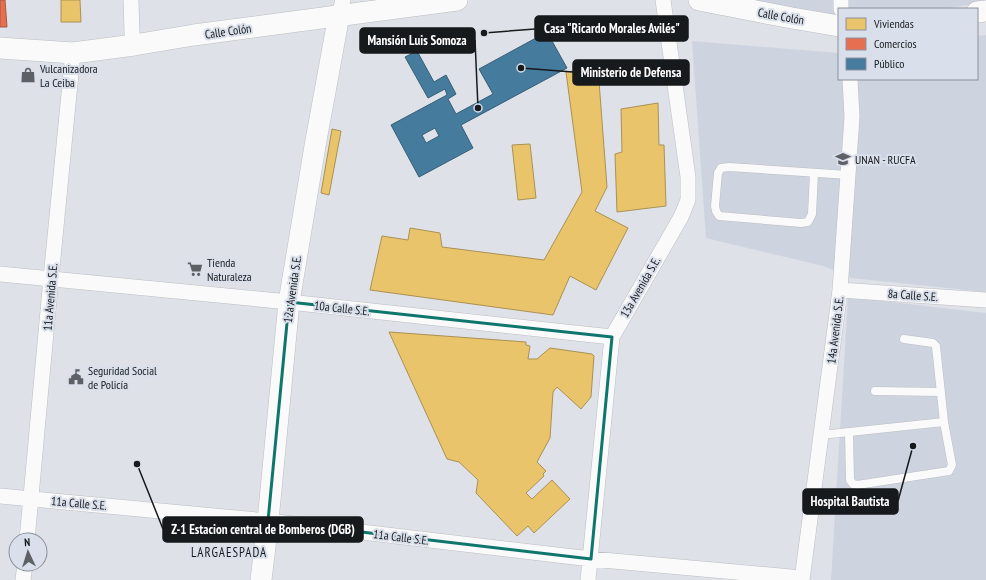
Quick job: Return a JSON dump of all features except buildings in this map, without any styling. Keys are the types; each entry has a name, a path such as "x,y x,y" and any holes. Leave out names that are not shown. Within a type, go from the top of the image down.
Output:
{"main road":[{"name":"Calle Colón","path":"0,48 73,53 194,35 341,8 457,0"},
{"name":"Calle Colón","path":"699,0 838,26"},
{"name":"12a Avenida S.E.","path":"261,580 289,302 315,146 341,8"}],"street":[{"path":"131,0 134,45"},
{"name":"13a Avenida S.E.","path":"588,580 612,337 680,217 688,200 688,177 663,0"},
{"name":"11a Avenida S.E.","path":"28,532 73,53"},
{"name":"14a Avenida S.E.","path":"804,579 840,290 852,117 850,80"},
{"name":"10a Calle S.E.","path":"0,274 289,302 612,337"},
{"name":"8a Calle S.E.","path":"840,290 986,300"},
{"name":"11a Calle S.E.","path":"0,496 268,521 591,559 804,579"}],"lane":[{"path":"814,173 812,214 808,222 801,223 719,216 716,211 715,206 718,173 721,168 729,167 848,175"},
{"path":"849,433 850,480 853,484 857,485 948,471 952,465 944,422 936,346 933,343 904,339"},
{"path":"875,391 941,392"},
{"path":"821,435 944,422"}],"highlighted area":[{"path":"289,302 612,337 591,559 268,521"}],"shaded area":[{"path":"702,0 986,0 986,2 949,8 838,8 838,26"},
{"name":"UNAN - RUCFA","path":"986,35 986,292 851,278 823,266 706,238 692,41 838,53 838,80 978,80 978,36"},
{"path":"848,297 986,313 986,580 831,580"}],"place":[{"name":"Casa \"Ricardo Morales Avilés\"","path":"484,33"},
{"name":"Ministerio de Defensa","path":"521,68"},
{"name":"Vulcanizadora La Ceiba","path":"28,75"},
{"name":"Mansión Luis Somoza","path":"478,108"},
{"name":"UNAN - RUCFA","path":"843,159"},
{"name":"Tienda Naturaleza","path":"195,269"},
{"name":"Seguridad Social de Policía","path":"76,377"},
{"name":"Hospital Bautista","path":"913,446"},
{"name":"Z-1 Estacion central de Bomberos (DGB)","path":"137,464"}],"district":[{"name":"LARGAESPADA","path":"229,552"}]}
